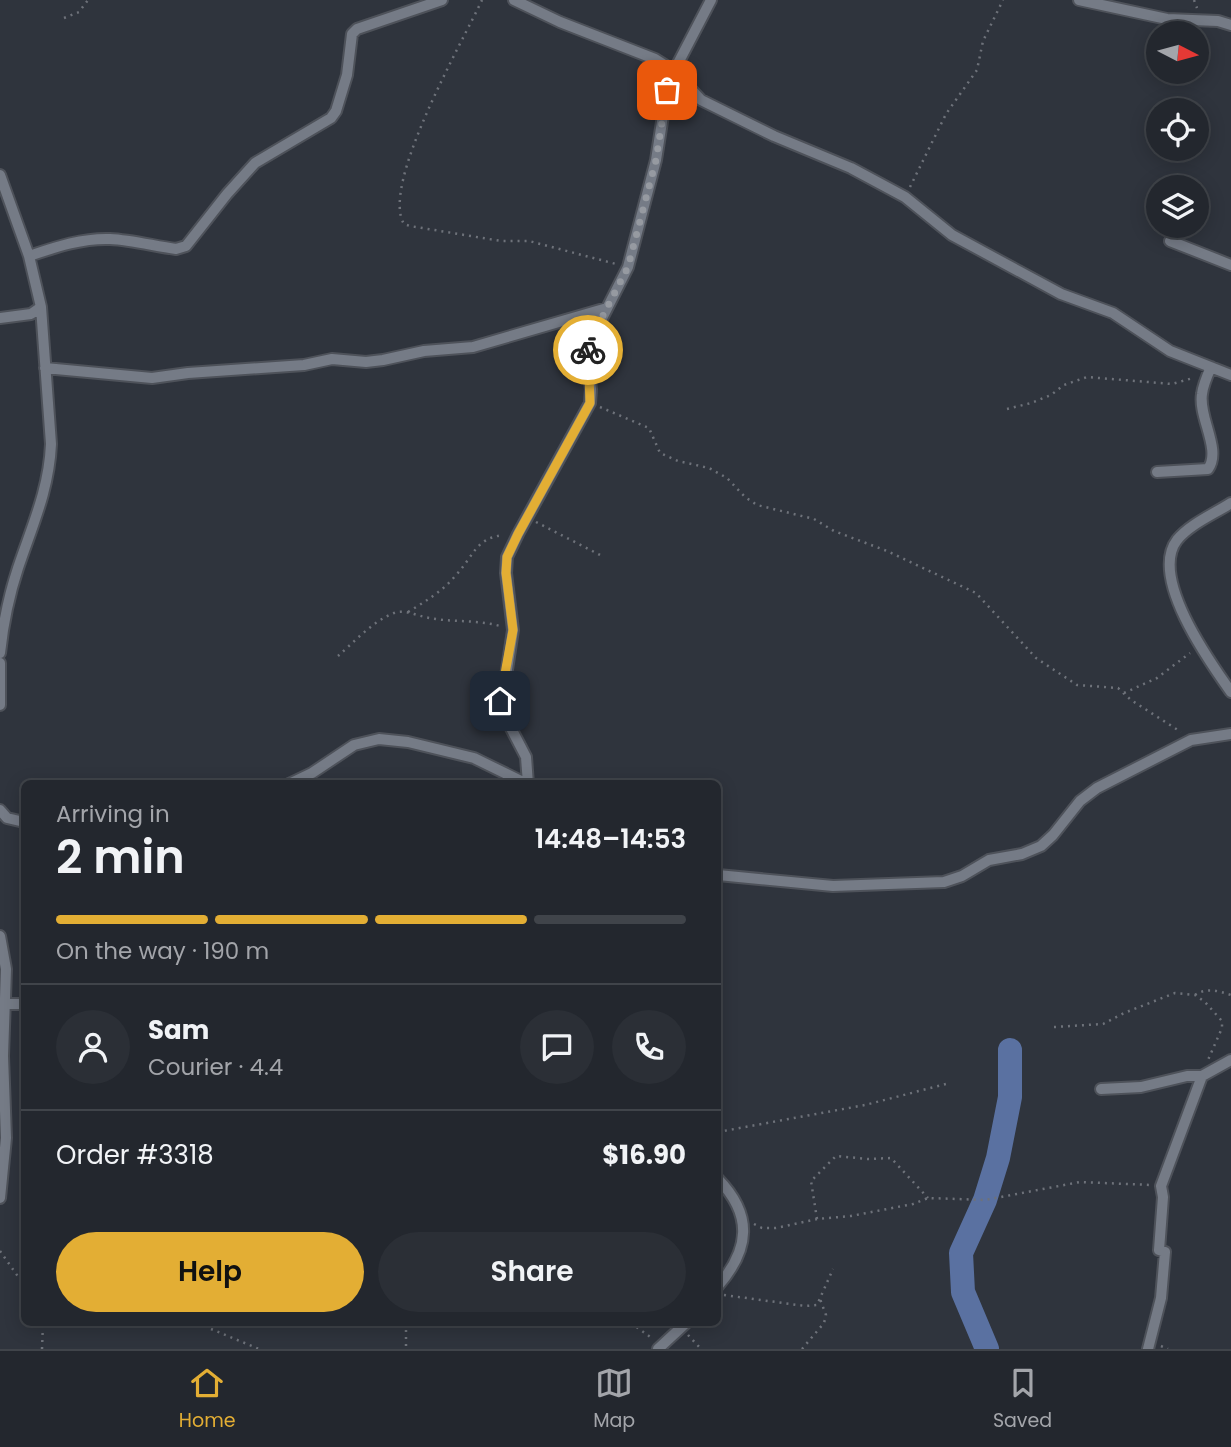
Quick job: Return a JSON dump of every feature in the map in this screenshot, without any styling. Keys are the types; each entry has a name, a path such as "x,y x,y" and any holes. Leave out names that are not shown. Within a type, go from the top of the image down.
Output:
{"street":[{"path":"29,256 67,244 98,240 176,249 186,246 255,163 331,118 339,103 351,56 352,34 357,29 442,0"},
{"path":"513,0 560,22 655,59 674,71 686,88 701,100 774,136 851,168 905,197 953,235 1061,294 1113,313 1170,351 1209,372 1231,375"},
{"path":"528,780 526,757 500,709 513,630 506,573 507,557 590,403 588,346 628,267 656,160 667,90 711,0"},
{"path":"1079,0 1167,19 1231,24"},
{"path":"0,175 29,256 41,307 51,431 50,465 44,498 17,572 0,653"},
{"path":"1170,241 1231,265"},
{"path":"0,318 31,314 41,307"},
{"path":"45,368 152,378 304,365 332,359 366,362 424,351 473,347 607,308"},
{"path":"1157,472 1208,469 1211,466 1213,450 1202,403 1209,372"},
{"path":"1231,503 1177,540 1171,554 1170,574 1177,600 1231,692"},
{"path":"0,663 0,705"},
{"path":"721,875 833,886 944,882 962,876 989,860 1022,854 1041,846 1080,801 1097,788 1191,740 1231,734"},
{"path":"297,780 354,745 379,739 408,742 474,758 520,780"},
{"path":"0,810 7,818 21,821"},
{"path":"0,936 6,969 3,1056 6,1138 0,1198"},
{"path":"6,1004 21,1004"},
{"path":"1101,1089 1141,1087 1187,1076 1202,1076 1231,1060"},
{"path":"1148,1349 1161,1298 1165,1252 1159,1250 1163,1197 1161,1186 1202,1076"},
{"path":"721,1182 728,1189 744,1225 732,1270 721,1283"},
{"path":"660,1347 683,1326"}],"path":[{"path":"64,18 79,12 89,0"},
{"path":"482,0 430,104 410,154 403,187 401,219 404,224 410,226 502,241 529,241 628,267"},
{"path":"905,197 946,114 977,70 983,41 1003,0"},
{"path":"1007,409 1051,396 1063,385 1087,377 1171,384 1209,372"},
{"path":"590,403 649,428 660,453 678,461 709,468 727,478 757,505 814,519 834,531 887,551 976,593 1036,658 1077,685 1118,688 1191,740"},
{"path":"527,517 604,557"},
{"path":"408,612 430,599 455,576 482,541 493,536 518,534"},
{"path":"338,656 393,613 408,612 436,619 482,621 513,630"},
{"path":"1123,693 1157,678 1200,643"},
{"path":"1195,995 1215,990 1231,995"},
{"path":"1054,1027 1103,1024 1167,996 1185,993 1195,995 1222,1021 1220,1035 1202,1076"},
{"path":"721,1131 864,1105 950,1083"},
{"path":"817,1219 811,1181 836,1156 891,1158 928,1198"},
{"path":"743,1219 762,1228 776,1228 913,1204 928,1198 985,1200 1080,1182 1161,1186"},
{"path":"0,1251 21,1280"},
{"path":"721,1294 805,1306 817,1305 833,1269"},
{"path":"802,1349 824,1323 827,1315 820,1299"},
{"path":"42,1349 43,1326"},
{"path":"406,1326 406,1349"},
{"path":"635,1326 660,1347"},
{"path":"683,1326 701,1349"},
{"path":"211,1329 259,1349"}],"waterway":[{"path":"987,1349 963,1292 961,1253 985,1200 998,1158 1010,1097 1010,1050"}],"way so far":[{"path":"588,350 628,267 656,160 667,90"}],"route":[{"path":"500,701 513,630 506,573 507,557 590,403 588,350"}]}
